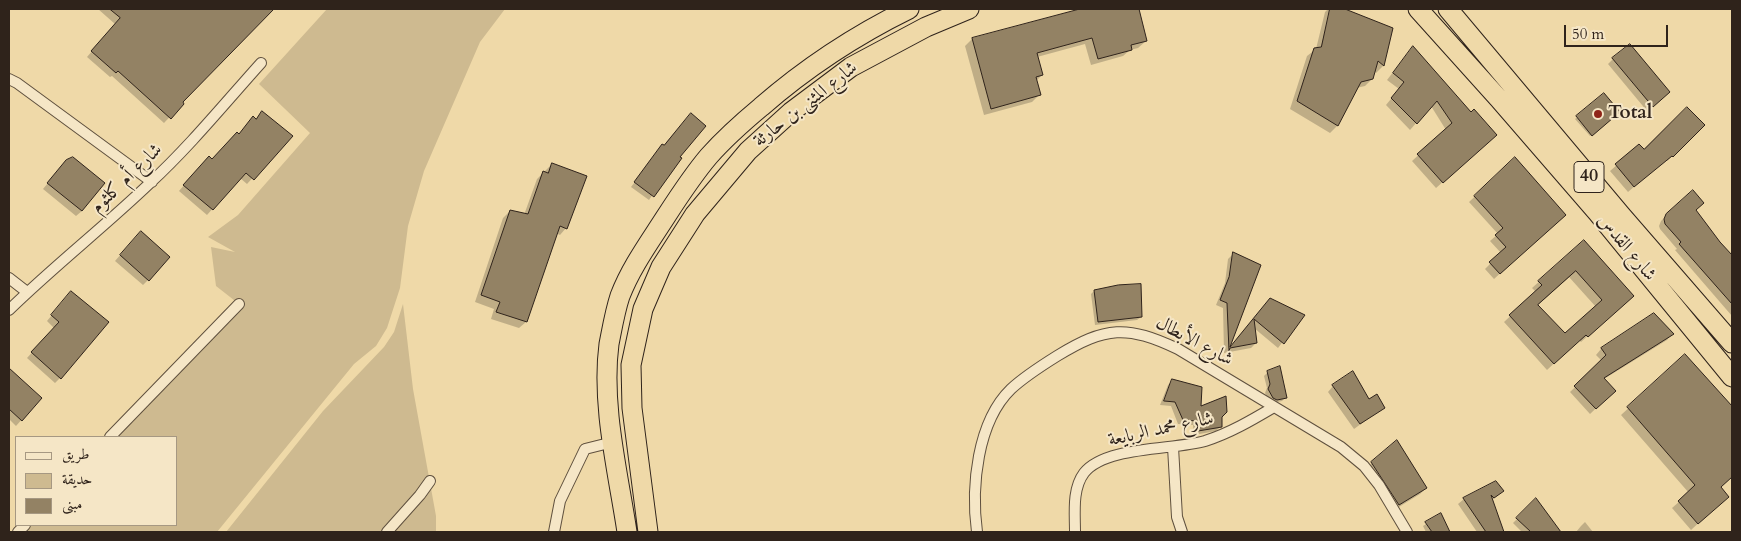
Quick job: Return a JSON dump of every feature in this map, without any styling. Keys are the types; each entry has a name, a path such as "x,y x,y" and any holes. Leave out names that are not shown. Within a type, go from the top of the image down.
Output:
{"highway":[{"name":"شارع المثنى بن حارثة","path":"627,532 613,442 607,380 610,344 620,297 639,258 673,205 708,157 731,132 784,87 824,57 867,30 909,9"},
{"name":"شارع المثنى بن حارثة","path":"648,532 632,408 631,365 642,309 661,266 694,214 748,151 791,112 851,67 926,27 969,9"},
{"name":"شارع القدس","path":"1448,9 1732,343"},
{"name":"شارع القدس","path":"1418,11 1499,99 1597,212 1732,376"}],"street":[{"name":"شارع أم كلثوم","path":"9,310 152,182 261,63"},
{"path":"9,79 152,182"},
{"path":"9,278 27,292"},
{"path":"111,436 239,304"},
{"name":"شارع الأبطال","path":"977,532 975,492 979,464 985,432 995,409 1010,390 1032,372 1070,348 1098,334 1120,332 1138,333 1178,349 1341,447 1364,466 1379,485 1407,532"},
{"name":"شارع محمد الربايعة","path":"1075,532 1075,498 1078,483 1085,472 1095,464 1109,458 1142,451 1204,441 1232,431 1274,407"},
{"path":"554,532 560,502 585,449 613,442"},
{"path":"1173,447 1177,517 1182,532"},
{"path":"387,532 430,481"}],"green space":[{"path":"327,9 505,9 480,42 424,171 408,226 400,288 387,328 376,346 354,364 217,532 25,532 31,526 178,526 178,436 117,436 244,302 239,304 216,286 211,247 235,252 208,237 238,215 310,133 259,84"},
{"path":"403,304 413,389 436,516 436,532 226,532 323,411 384,347 394,332"}],"building":[{"path":"110,9 274,9 183,102 184,104 171,119 118,71 116,73 91,51 120,18"},
{"path":"1080,9 1139,9 1147,41 1131,45 1132,50 1098,59 1092,38 1037,53 1043,75 1036,77 1041,95 991,109 972,38"},
{"path":"1330,9 1345,9 1393,28 1384,66 1378,61 1373,79 1361,82 1338,126 1297,101 1314,48 1321,47"},
{"path":"1630,44 1670,92 1653,107 1612,58"},
{"path":"1413,46 1471,112 1474,109 1497,135 1443,183 1417,154 1452,123 1437,101 1417,124 1391,98 1404,82 1393,73"},
{"name":"Total","path":"1604,93 1620,112 1592,136 1576,116"},
{"path":"1687,107 1705,125 1673,157 1634,187 1615,164 1639,144 1644,149"},
{"path":"262,111 293,136 254,180 246,173 213,210 183,185 209,156 212,159 237,132 239,134 253,116 256,119"},
{"path":"691,113 706,126 680,157 682,158 654,197 634,182 662,144 664,145"},
{"path":"73,157 105,183 82,211 47,183 66,160"},
{"path":"1515,157 1566,215 1500,274 1489,262 1506,247 1495,235 1503,228 1474,196"},
{"path":"552,163 587,176 567,229 560,226 527,322 496,312 500,302 481,295 510,210 528,214 543,171 548,173"},
{"path":"1693,190 1704,203 1696,210 1732,255 1732,304 1679,244 1681,242 1665,224 1666,214"},
{"path":"141,231 170,257 149,281 120,255"},
{"path":"1584,240 1634,296 1554,364 1509,315 1542,285 1538,281","holes":["1576,271 1602,300 1565,333 1538,305"]},
{"path":"1233,252 1261,265 1230,347 1270,298 1305,315 1284,344 1254,319 1257,343 1230,348 1229,351 1227,303 1220,300 1229,277"},
{"path":"1141,284 1142,317 1098,322 1094,290 1118,285"},
{"path":"71,291 109,322 61,379 31,352 59,322 51,315"},
{"path":"1654,313 1674,334 1604,378 1616,391 1596,409 1574,386 1606,355 1601,348"},
{"path":"1685,354 1732,406 1732,477 1721,487 1729,497 1698,524 1678,501 1695,485 1627,407"},
{"path":"1280,366 1287,398 1277,400 1273,398 1268,389 1270,384 1267,371"},
{"path":"9,368 42,398 22,421 9,409"},
{"path":"1353,371 1369,399 1377,394 1385,408 1360,424 1332,385"},
{"path":"1172,379 1202,387 1201,406 1226,396 1227,412 1222,417 1222,427 1198,431 1197,421 1183,420 1175,402 1164,401"},
{"path":"1397,440 1427,488 1399,505 1371,462"},
{"path":"1496,481 1504,491 1494,498 1491,495 1504,532 1486,532 1463,498"},
{"path":"1536,498 1561,532 1531,532 1516,518"},
{"path":"1441,513 1450,532 1432,532 1425,522"}],"place":[{"name":"Total","path":"1598,114"}]}
